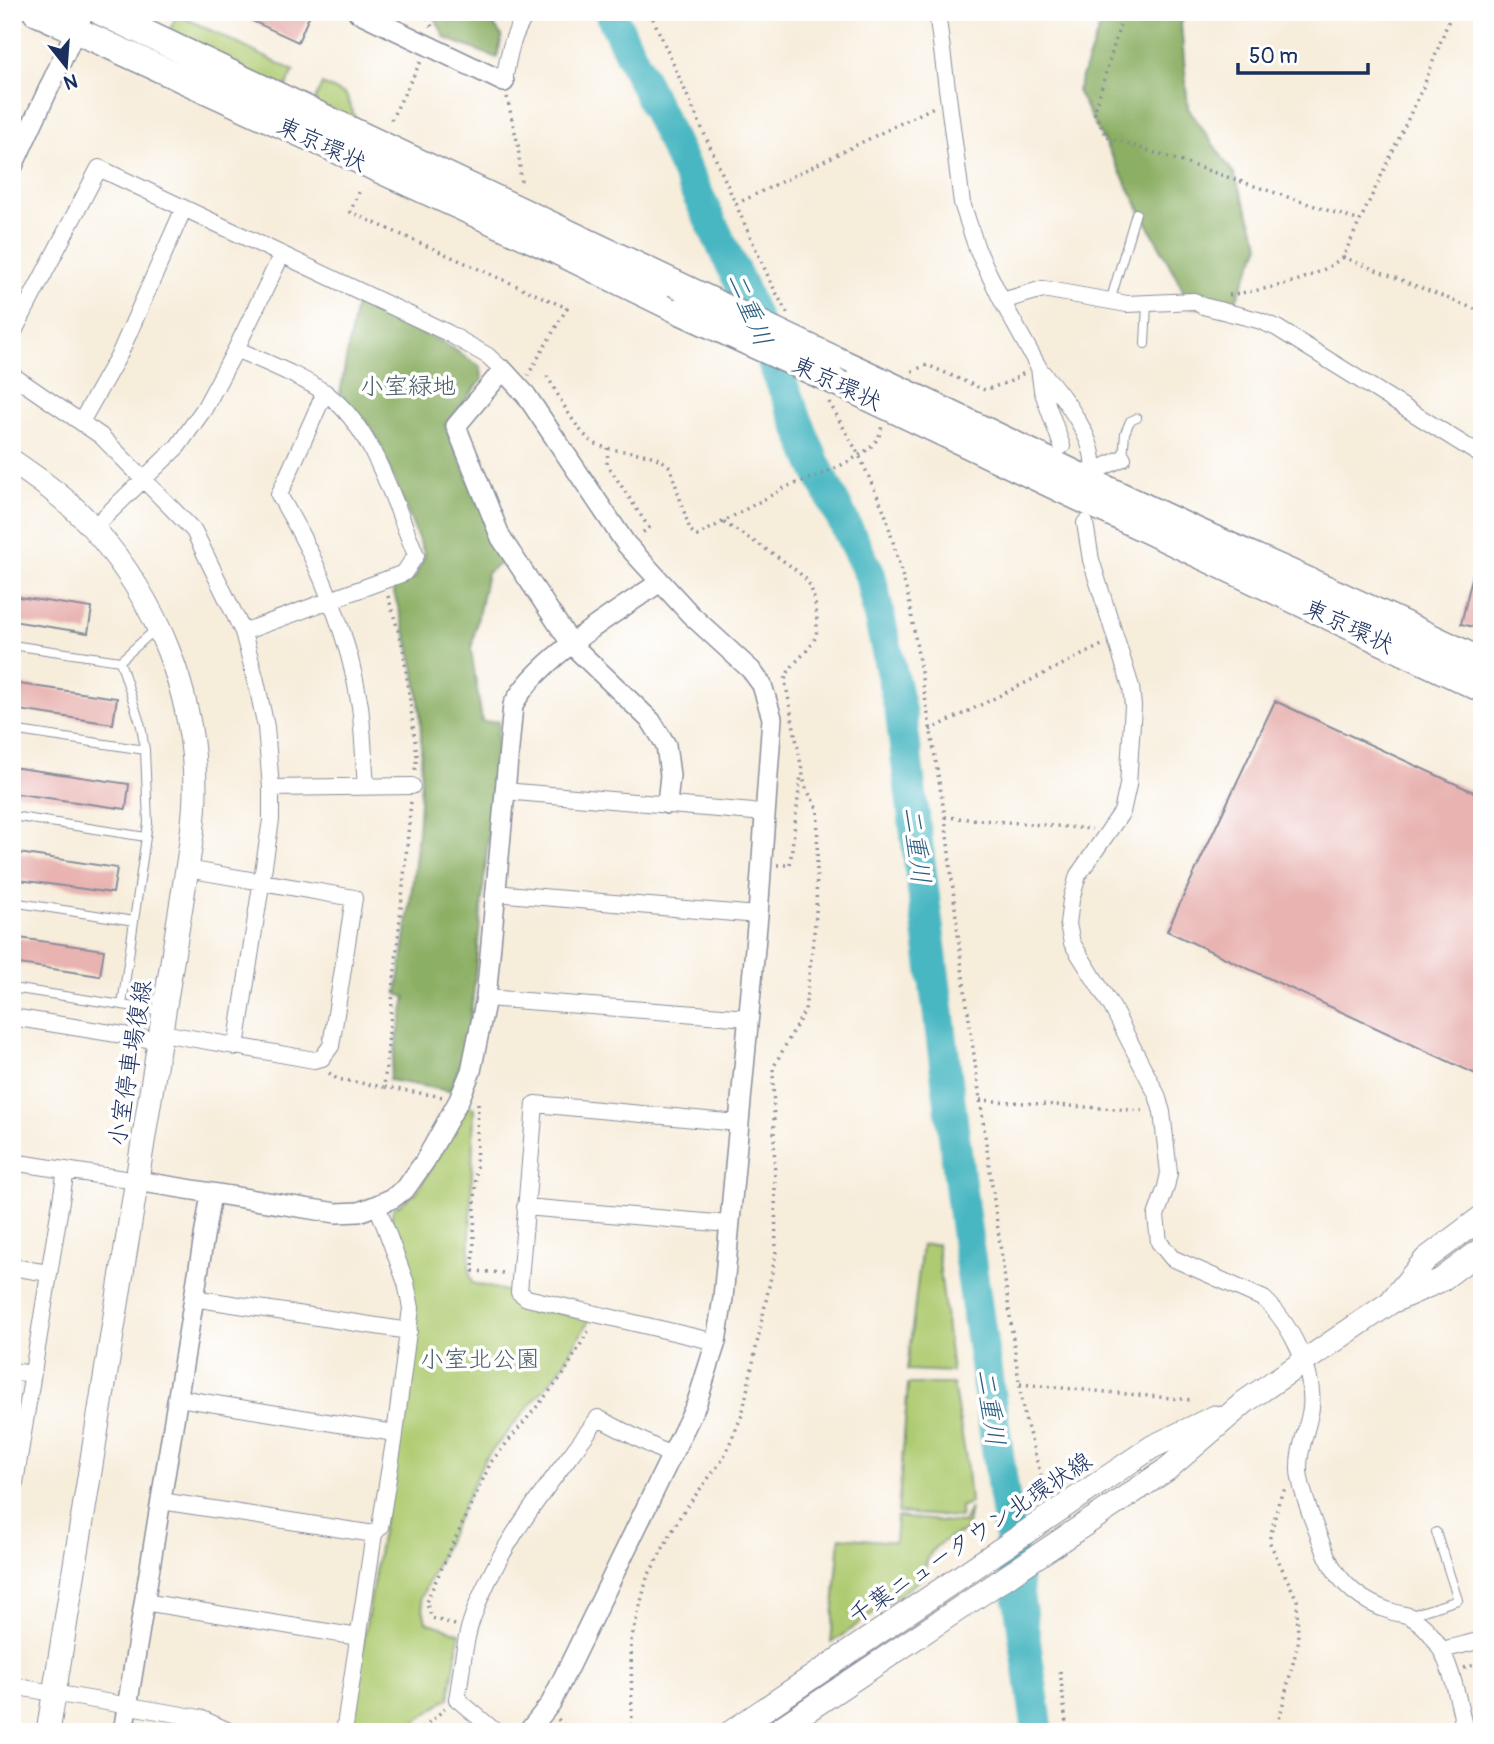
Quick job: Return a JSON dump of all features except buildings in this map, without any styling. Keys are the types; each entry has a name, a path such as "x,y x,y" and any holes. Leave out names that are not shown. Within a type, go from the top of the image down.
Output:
{"highway":[{"name":"東京環状","path":"36,12 80,21 834,388 1482,689"},
{"name":"東京環状","path":"101,12 834,359 1093,475 1181,524 1482,662"}],"main road":[{"name":"小室停車場復線","path":"12,461 68,503 93,528 138,588 159,626 177,673 191,731 195,792 187,869 162,1029 48,1732"},
{"name":"千葉ニュータウン北環状線","path":"1391,1302 1426,1259 1482,1217"},
{"name":"千葉ニュータウン北環状線","path":"775,1732 1166,1470 1246,1401 1391,1302 1441,1280 1482,1249"},
{"name":"千葉ニュータウン北環状線","path":"731,1732 1152,1447 1246,1401"}],"street":[{"path":"358,12 504,82 510,46 528,12"},
{"path":"937,12 962,203 977,249 1038,367 1056,388 1090,442 1093,475 1123,458"},
{"path":"12,168 80,21"},
{"path":"12,335 99,168 448,333 488,356 520,388 626,544 691,615 751,670 762,685 772,718 758,915 716,1342 696,1405 672,1456 551,1703 528,1732"},
{"path":"81,422 120,353 184,208"},
{"path":"93,528 178,446 204,409 282,254"},
{"path":"1002,301 1043,289 1110,302 1147,304 1194,301 1203,306 1258,320 1277,328 1482,456"},
{"path":"236,349 325,392 354,421 369,442 416,555 404,573 243,632"},
{"path":"1038,367 1042,390 1062,446"},
{"path":"503,370 456,426 501,538 572,645 650,721 666,745 670,775 667,804"},
{"path":"12,375 101,436 194,531 243,632 266,727 271,820 236,1047"},
{"path":"325,392 279,495 306,541 332,600 360,707 366,787"},
{"path":"1085,523 1091,560 1131,687 1133,706 1128,785 1122,812 1078,874 1068,924 1072,943 1112,1007 1157,1095 1162,1112 1169,1173 1156,1216 1159,1242 1172,1258 1264,1299 1277,1310 1289,1328 1310,1384 1311,1408 1298,1464 1299,1475 1316,1526 1336,1573 1350,1590 1370,1602 1409,1616 1422,1627 1442,1650 1465,1730 1482,1724"},
{"path":"12,1162 336,1213 359,1212 393,1198 414,1179 459,1100 478,1048 486,998 513,705 527,682 572,645 660,582"},
{"path":"271,788 412,786"},
{"path":"504,790 765,813"},
{"path":"12,1017 162,1029 236,1047 314,1060 322,1058 331,1046 354,898 187,869"},
{"path":"495,893 758,915"},
{"path":"486,998 748,1018"},
{"path":"716,1342 527,1298 519,1292 535,1104 738,1123"},
{"path":"12,1501 66,1170"},
{"path":"123,1732 211,1194"},
{"path":"344,1732 374,1534 380,1527 411,1308 406,1283 377,1205"},
{"path":"525,1207 729,1224"},
{"path":"12,1267 48,1273"},
{"path":"194,1298 409,1331"},
{"path":"12,1371 32,1374"},
{"path":"179,1398 394,1433"},
{"path":"496,1732 457,1699 469,1629 485,1582 503,1549 598,1418 672,1456"},
{"path":"161,1501 374,1534"},
{"path":"144,1602 358,1637"},
{"path":"1442,1650 1482,1640"},
{"path":"12,1686 200,1718 231,1732"}],"lane":[{"path":"1110,302 1136,213"},
{"path":"1145,344 1147,304"},
{"path":"1123,458 1125,433 1130,421 1137,418"},
{"path":"120,661 159,626"},
{"path":"12,645 120,661"},
{"path":"120,661 141,726 145,750 148,823 122,1005"},
{"path":"12,730 145,750"},
{"path":"12,816 146,836"},
{"path":"12,902 134,921"},
{"path":"12,988 122,1005 162,1029"},
{"path":"1409,1616 1458,1600 1436,1532"}],"path":[{"path":"391,120 402,93 437,39 425,12"},
{"path":"650,12 787,314"},
{"path":"1124,12 1094,111 1107,136 1360,221"},
{"path":"1194,301 1291,284 1324,271 1343,257 1424,85 1452,12"},
{"path":"504,82 517,145 521,182 509,205"},
{"path":"736,204 948,100"},
{"path":"359,192 350,212 567,308 520,388"},
{"path":"1343,257 1482,312"},
{"path":"909,373 927,365 985,390 1038,367"},
{"path":"547,376 583,435 598,445 649,454 670,467 690,530 697,536 788,486 859,455 878,439 882,425"},
{"path":"834,388 859,455 886,513 909,600 945,817 961,961 1023,1411 1043,1483 1052,1498"},
{"path":"608,447 607,464 649,528 626,544"},
{"path":"383,580 403,647 417,756 384,1087"},
{"path":"930,730 1115,639"},
{"path":"761,865 790,864 802,770"},
{"path":"945,817 1091,828 1107,835"},
{"path":"314,1060 337,1079 479,1103 473,1271 520,1274"},
{"path":"981,1100 1162,1112"},
{"path":"469,1629 432,1618 426,1602 491,1462 563,1375 598,1314"},
{"path":"1020,1384 1192,1400"},
{"path":"1276,1732 1298,1643 1297,1600 1269,1542 1279,1501 1298,1464"},
{"path":"1060,1671 1067,1732"},
{"path":"417,1732 457,1699"}],"green space":[{"path":"432,12 484,12 502,36 497,58 445,38"},
{"path":"1105,12 1185,12 1181,24 1188,108 1234,174 1260,245 1231,312 1192,307 1077,91"},
{"path":"177,14 294,71 284,90 168,34"},
{"path":"322,84 346,95 357,123 313,104"},
{"name":"小室緑地","path":"356,303 444,343 481,367 482,380 445,425 506,559 487,573 471,650 482,722 499,721 473,997 466,1047 450,1091 389,1080 406,997 397,994 416,853 421,783 420,712 416,680 392,587 415,578 425,555 378,440 361,414 340,394"},
{"name":"小室北公園","path":"467,1106 474,1108 469,1269 472,1283 514,1293 525,1307 590,1319 559,1371 484,1460 421,1598 426,1622 460,1633 449,1698 401,1732 348,1732 416,1330 391,1222 393,1209 416,1193"},
{"path":"937,1244 952,1372 907,1370 922,1245"},
{"path":"908,1384 953,1384 966,1459 970,1503 961,1507 960,1517 898,1513"},
{"path":"970,1508 966,1531 948,1538 931,1552 923,1578 831,1643 840,1537 895,1542 897,1517 963,1523"}],"waterway":[{"name":"二重川","path":"610,12 741,285 814,462 870,575 901,715 967,1239 1038,1732"}]}
